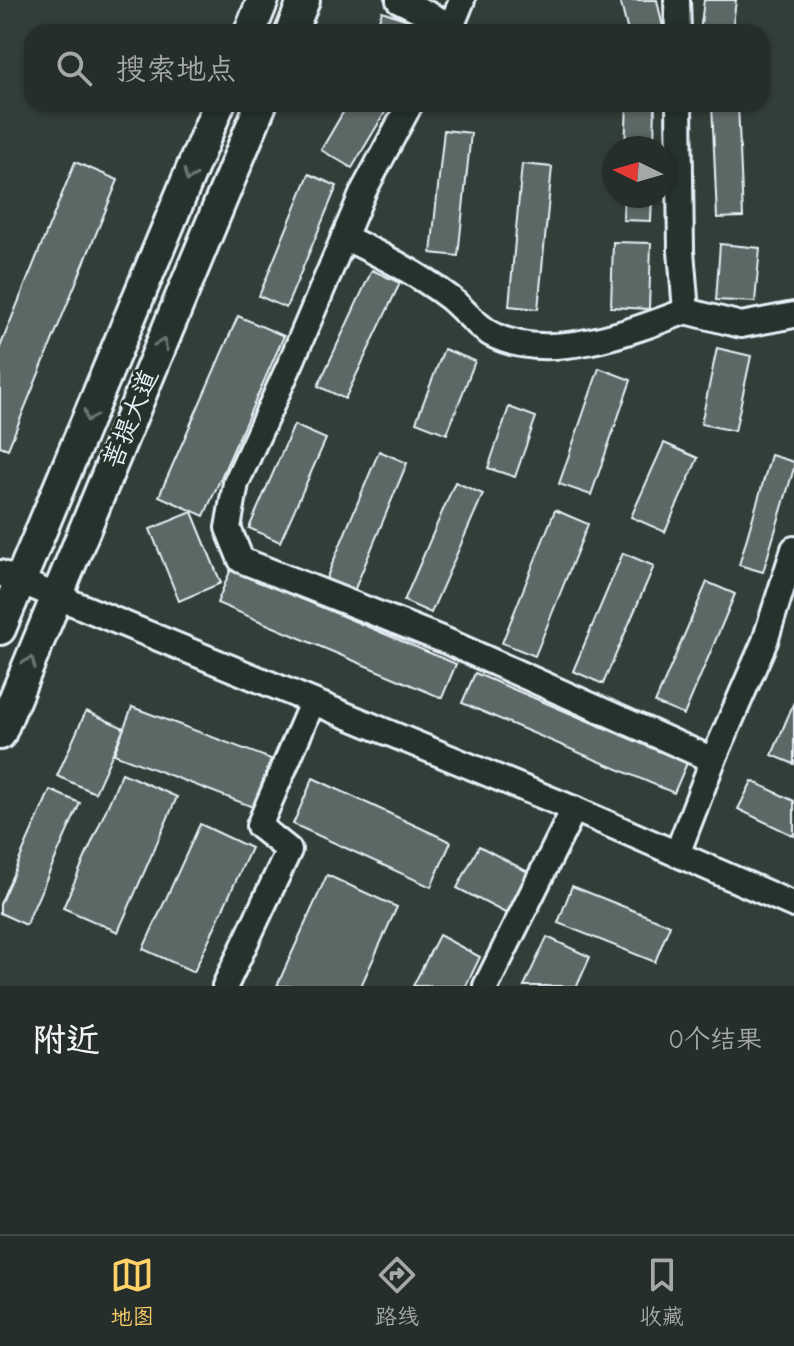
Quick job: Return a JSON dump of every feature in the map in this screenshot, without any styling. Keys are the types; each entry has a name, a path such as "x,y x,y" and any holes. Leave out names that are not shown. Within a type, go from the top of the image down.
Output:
{"main road":[{"path":"253,24 263,0"},
{"path":"294,24 304,0"},
{"name":"菩提大道","path":"0,629 10,577 215,112"},
{"name":"菩提大道","path":"0,734 258,112"}],"street":[{"path":"399,0 442,24"},
{"path":"453,24 462,0"},
{"path":"677,0 678,24"},
{"path":"406,112 364,190 236,483 228,528 241,560 446,641 713,760"},
{"path":"679,112 681,251 686,311"},
{"path":"344,237 408,269 450,298 491,334 528,346 572,344 647,326 686,311 741,325 794,315"},
{"path":"677,854 713,760 765,641 794,549"},
{"path":"10,577 574,809 794,905"},
{"path":"225,986 289,850 259,826 312,703"},
{"path":"486,986 574,809"}],"building":[{"path":"620,0 657,0 662,24 626,24"},
{"path":"704,0 736,0 733,24 701,24"},
{"path":"382,11 413,22 412,24 378,24"},
{"path":"343,112 385,112 352,168 321,150"},
{"path":"627,112 655,112 654,136 626,136"},
{"path":"712,112 738,112 743,217 717,218"},
{"path":"444,130 471,133 458,256 431,253"},
{"path":"75,162 118,180 8,449 0,446 0,347"},
{"path":"522,164 552,167 538,309 509,306"},
{"path":"309,174 337,186 286,308 259,296"},
{"path":"624,208 652,208 651,221 623,220"},
{"path":"613,242 651,243 649,309 611,307"},
{"path":"720,244 760,248 755,302 716,300"},
{"path":"372,270 400,283 345,399 318,386"},
{"path":"238,316 284,336 204,516 159,496"},
{"path":"717,348 751,356 735,431 701,424"},
{"path":"444,349 475,361 447,434 416,422"},
{"path":"599,368 631,380 591,495 559,484"},
{"path":"509,407 536,417 515,477 488,468"},
{"path":"294,425 326,439 280,542 249,528"},
{"path":"664,443 698,458 665,532 631,517"},
{"path":"379,451 407,463 354,591 326,579"},
{"path":"771,455 794,462 794,468 763,572 739,565"},
{"path":"455,482 483,494 431,613 404,601"},
{"path":"555,510 588,524 535,656 502,643"},
{"path":"192,512 221,583 179,601 150,529"},
{"path":"623,553 654,566 603,684 573,671"},
{"path":"231,569 456,664 442,698 217,603"},
{"path":"707,582 735,594 684,715 655,703"},
{"path":"475,673 687,763 674,793 462,703"},
{"path":"794,702 794,764 772,755"},
{"path":"132,707 271,759 253,807 114,754"},
{"path":"86,711 124,728 95,793 57,776"},
{"path":"122,773 177,797 118,932 63,908"},
{"path":"313,778 451,842 431,887 293,824"},
{"path":"752,781 794,801 794,836 738,809"},
{"path":"50,790 80,803 26,925 0,913 0,904"},
{"path":"200,824 251,848 194,972 143,949"},
{"path":"479,846 530,873 509,915 457,888"},
{"path":"327,875 397,907 361,986 277,986"},
{"path":"572,886 670,925 655,962 558,923"},
{"path":"439,935 480,957 466,986 413,986"},
{"path":"547,937 590,957 577,986 524,986"}]}
